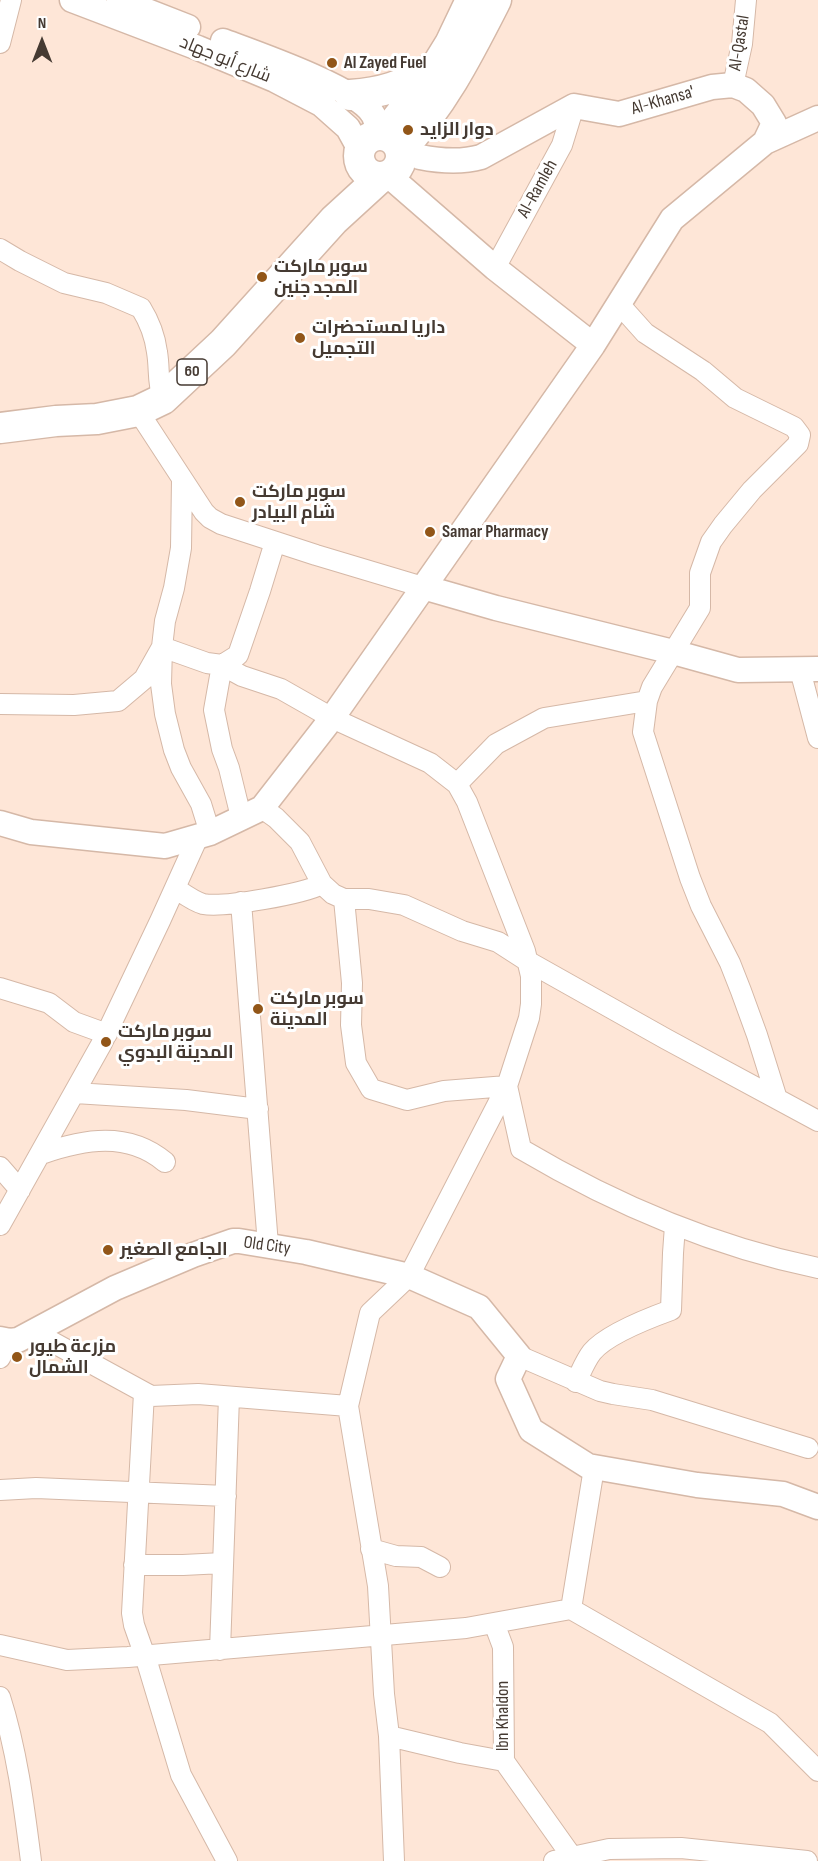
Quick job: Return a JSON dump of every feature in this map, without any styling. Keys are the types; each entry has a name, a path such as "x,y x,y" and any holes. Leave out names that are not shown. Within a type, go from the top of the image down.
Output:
{"main road":[{"name":"60","path":"150,405 223,343 334,220 384,155 450,44 471,0"},
{"name":"60","path":"384,155 419,130 460,71 495,0"},
{"path":"350,95 367,94 410,82 437,65"},
{"path":"0,428 97,419 150,405"}],"street":[{"path":"0,43 11,0"},
{"name":"شارع أبو جهاد","path":"72,0 275,80 327,110 384,155"},
{"name":"شارع أبو جهاد","path":"119,0 294,69 361,101 373,114 384,155"},
{"name":"Al-Qastal","path":"733,85 742,44 746,0"},
{"path":"733,85 752,94 769,113 774,123 765,142"},
{"name":"Al-Khansa'","path":"574,106 619,114 712,87 733,85"},
{"path":"384,155 446,161 481,157 574,106"},
{"name":"Al-Ramleh","path":"495,268 562,145 574,106"},
{"path":"0,823 31,832 165,846 204,835 251,812 332,718 593,345 672,219 765,142 818,118"},
{"path":"384,155 495,268 593,345"},
{"path":"0,249 64,283 105,293 141,308 150,324 158,360 158,384 150,405 182,480 210,518 221,524 275,542 423,587 738,670 809,670 818,738"},
{"path":"619,304 645,333 703,371 735,398 794,427 800,435 798,444 752,490 711,542 700,573 700,608 659,674 648,701 644,732 680,850 701,906 730,963 741,991 777,1099"},
{"path":"0,1225 107,1034 175,888 204,835 201,804 182,768 171,739 161,689 165,621 178,572 181,548 182,480"},
{"path":"275,542 238,655 222,665 214,710 222,749 229,769 251,812 282,823 302,845 322,884 333,894 344,899 369,899 404,905 462,931 498,942 528,962 818,1121"},
{"path":"162,647 207,663 222,665 242,676 281,689 332,718 430,763 457,784 467,802 528,962 531,976 531,1004 528,1018 507,1086 409,1276 370,1313 348,1406 378,1586 384,1694 389,1736 394,1861"},
{"path":"0,704 74,705 118,700 144,679 162,647"},
{"path":"457,784 496,744 544,718 648,701"},
{"path":"175,888 203,903 228,904 302,893 322,884"},
{"path":"344,899 352,983 351,1025 356,1063 370,1089 407,1100 444,1091 507,1086"},
{"path":"241,902 268,1245"},
{"path":"0,988 50,1003 74,1022 107,1034"},
{"path":"507,1086 521,1149 560,1172 615,1200 675,1226 745,1250 818,1268"},
{"path":"75,1093 186,1100 258,1109"},
{"path":"41,1154 84,1142 124,1142 150,1151 165,1162"},
{"path":"0,1167 20,1190"},
{"path":"576,1382 593,1350 627,1328 671,1310 675,1226"},
{"name":"Old City","path":"3,1346 34,1332 115,1288 193,1255 237,1241 306,1252 409,1276 479,1307 519,1356"},
{"path":"34,1332 144,1394 155,1397 198,1395 348,1406"},
{"path":"808,1448 652,1400 613,1395 576,1382 519,1356 508,1379 530,1428 588,1466 697,1485 783,1494 818,1507"},
{"path":"144,1394 134,1565 132,1612 134,1625 181,1775 227,1861"},
{"path":"220,1650 229,1397"},
{"path":"571,1609 594,1468"},
{"path":"0,1490 36,1488 226,1496"},
{"path":"371,1549 396,1556 421,1557 440,1567"},
{"path":"134,1565 183,1566 223,1563"},
{"path":"0,1645 73,1660 144,1656 466,1628 571,1609 770,1723 818,1771"},
{"name":"Ibn Khaldon","path":"494,1623 503,1647 504,1761 566,1860"},
{"path":"0,1697 9,1724 31,1861"},
{"path":"389,1736 504,1761"},
{"path":"566,1860 609,1849 681,1848 729,1857 807,1861"}],"place":[{"name":"Al Zayed Fuel","path":"332,63"},
{"name":"دوار الزايد","path":"408,130"},
{"name":"سوبر ماركت المجد جنين","path":"262,277"},
{"name":"داريا لمستحضرات التجميل","path":"300,338"},
{"name":"سوبر ماركت شام البيادر","path":"240,502"},
{"name":"Samar Pharmacy","path":"430,532"},
{"name":"سوبر ماركت المدينة","path":"258,1009"},
{"name":"سوبر ماركت المدينة البدوي","path":"106,1042"},
{"name":"الجامع الصغير","path":"108,1250"},
{"name":"مزرعة طيور الشمال","path":"17,1357"}]}
